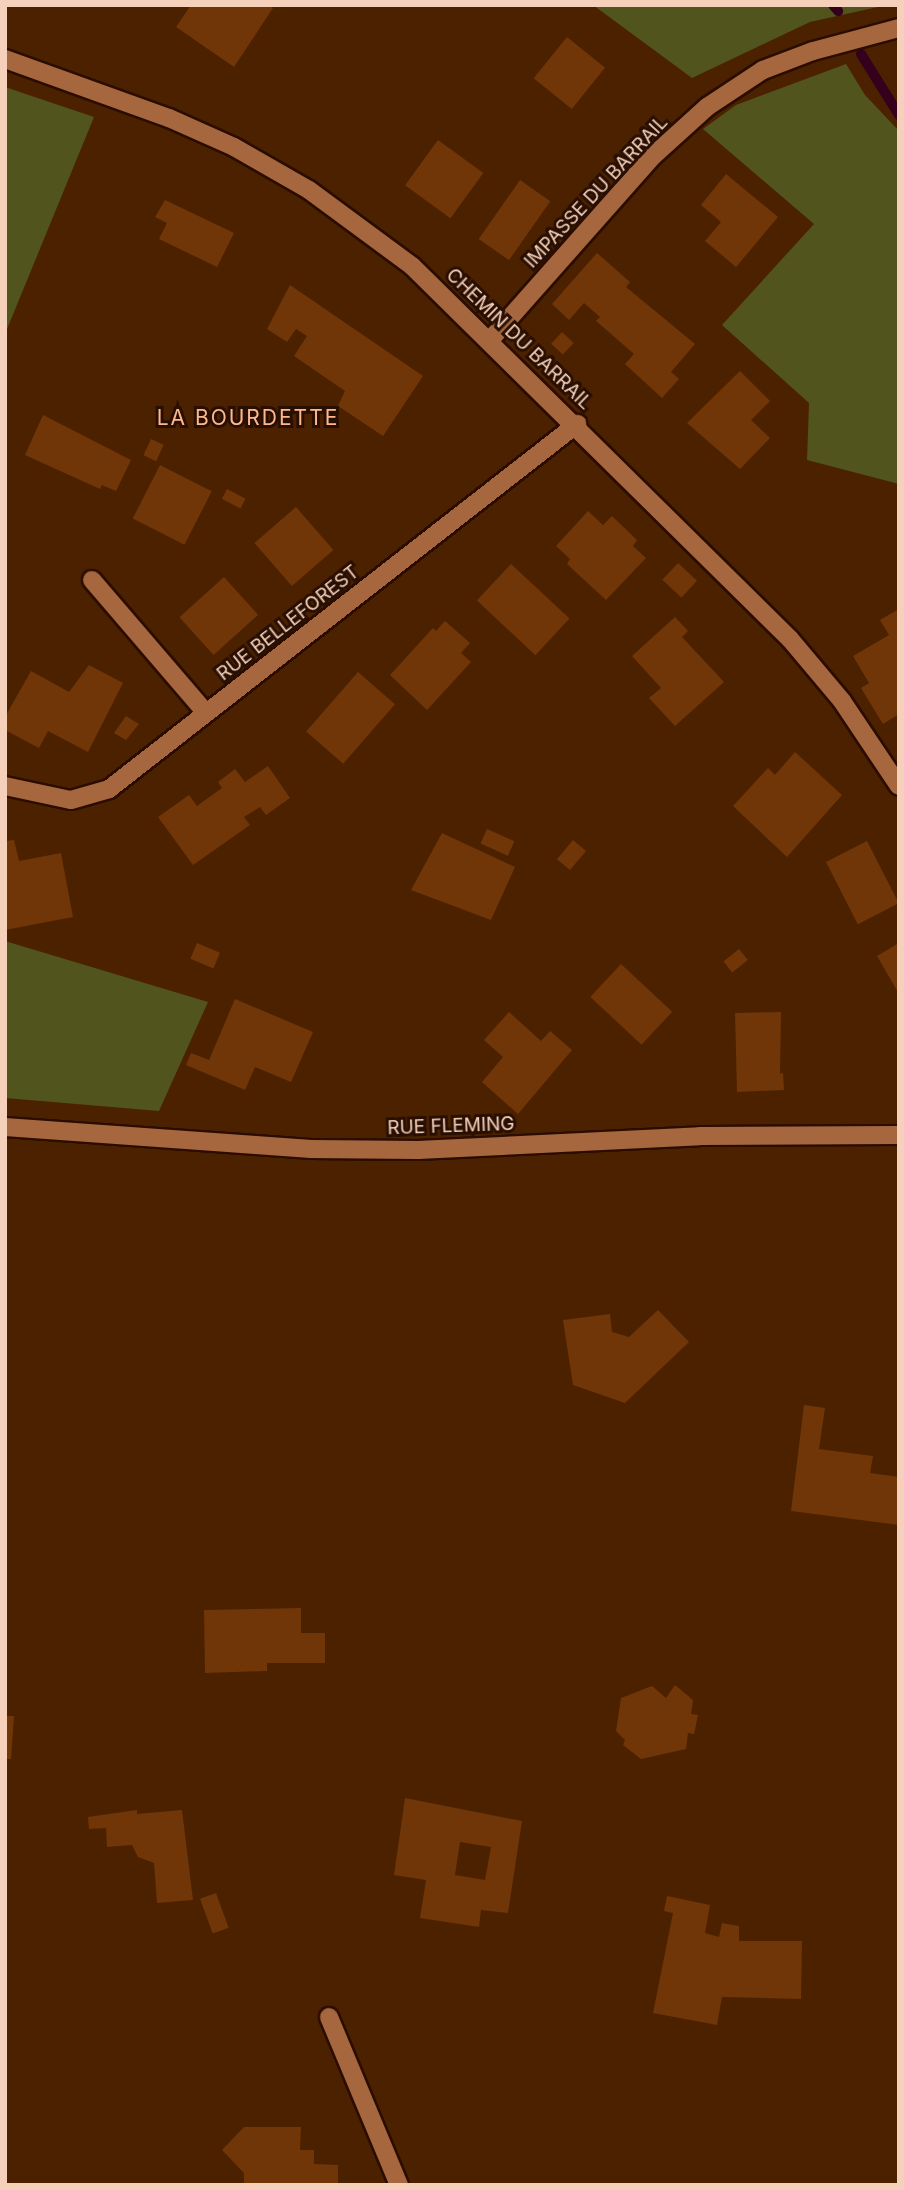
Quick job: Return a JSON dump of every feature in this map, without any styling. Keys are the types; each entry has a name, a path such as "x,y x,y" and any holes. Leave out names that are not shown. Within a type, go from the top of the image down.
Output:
{"street":[{"name":"IMPASSE DU BARRAIL","path":"491,339 653,156 707,107 763,71 824,47 899,28"},
{"name":"CHEMIN DU BARRAIL","path":"5,59 169,118 287,176 412,266 491,339 790,639 842,701 899,786"},
{"name":"RUE BELLEFOREST","path":"5,786 71,800 109,789 577,424"},
{"path":"92,580 206,713"},
{"name":"RUE FLEMING","path":"5,1126 311,1149 418,1150 700,1136 899,1135"},
{"path":"328,2017 398,2185"}],"green space":[{"path":"593,5 887,5 810,22 692,78"},
{"path":"846,64 865,95 899,131 899,484 807,460 809,403 722,325 814,224 703,129 736,105"},
{"path":"5,87 94,117 5,334"},
{"path":"5,941 208,1002 159,1111 5,1098"}],"building":[{"path":"191,5 269,5 273,8 234,67 176,27"},
{"path":"567,37 605,68 572,109 534,78"},
{"path":"438,140 483,173 450,218 405,185"},
{"path":"726,174 778,217 736,267 705,241 721,222 701,205"},
{"path":"520,180 550,201 509,260 479,239"},
{"path":"165,200 234,233 217,267 159,239 167,223 155,217"},
{"path":"597,253 630,282 626,287 695,344 671,372 679,379 662,398 625,364 634,354 596,321 600,317 584,303 569,320 552,304"},
{"path":"290,285 423,376 383,436 338,406 345,391 294,356 307,336 296,329 287,342 267,329"},
{"path":"562,332 574,343 563,355 551,344"},
{"path":"740,371 770,401 751,420 770,438 740,469 687,423"},
{"path":"43,415 131,460 116,491 102,485 100,489 25,455"},
{"path":"151,439 164,445 156,461 143,455"},
{"path":"160,465 212,491 184,545 133,518"},
{"path":"227,489 246,499 240,509 222,499"},
{"path":"296,507 333,550 292,586 254,543"},
{"path":"588,511 603,525 612,516 637,540 633,546 646,558 606,600 567,564 570,559 556,546"},
{"path":"678,563 697,581 681,598 662,580"},
{"path":"511,564 570,619 535,655 477,601"},
{"path":"224,577 258,615 214,655 179,617"},
{"path":"899,609 899,714 883,724 861,688 869,683 853,656 889,635 880,620"},
{"path":"675,617 688,631 682,637 724,682 675,726 649,698 661,688 632,656"},
{"path":"445,621 470,643 461,653 471,662 427,710 390,675 433,628 436,631"},
{"path":"89,665 123,683 88,752 48,731 39,748 5,730 5,717 31,671 69,692"},
{"path":"358,672 395,704 343,764 306,732"},
{"path":"126,716 139,724 126,740 114,733"},
{"path":"795,752 842,795 787,857 733,806 768,768 775,775"},
{"path":"268,766 290,798 266,815 260,807 244,817 250,825 193,865 158,817 189,795 197,806 222,788 218,782 235,769 245,782"},
{"path":"487,829 514,841 508,856 480,844"},
{"path":"442,833 515,867 491,920 411,890"},
{"path":"14,840 19,861 61,853 73,917 5,930 5,841"},
{"path":"573,840 586,851 570,870 557,859"},
{"path":"867,841 899,903 858,924 826,862"},
{"path":"197,943 220,953 213,968 190,959"},
{"path":"899,943 899,994 877,956"},
{"path":"739,949 748,960 732,972 723,962"},
{"path":"621,964 672,1012 642,1045 590,997"},
{"path":"235,999 313,1032 291,1082 255,1067 245,1090 186,1065 191,1053 209,1060"},
{"path":"509,1012 541,1041 550,1031 572,1050 518,1114 482,1082 503,1057 484,1040"},
{"path":"781,1012 780,1074 783,1073 784,1090 737,1092 735,1013"},
{"path":"658,1310 689,1342 625,1403 573,1385 563,1320 610,1314 612,1332 629,1337"},
{"path":"804,1405 825,1408 819,1449 873,1456 870,1473 899,1477 899,1525 791,1511"},
{"path":"301,1608 301,1633 325,1633 325,1663 267,1663 267,1671 205,1673 204,1610"},
{"path":"675,1685 693,1700 691,1714 698,1715 694,1734 688,1733 686,1749 641,1759 623,1745 625,1740 616,1731 621,1698 652,1686 666,1698"},
{"path":"5,1716 14,1716 11,1759 5,1759"},
{"path":"405,1798 522,1821 508,1913 481,1910 479,1927 420,1918 426,1880 394,1875","holes":["460,1842 491,1847 485,1880 455,1875"]},
{"path":"137,1810 137,1814 182,1810 193,1900 157,1903 154,1863 138,1857 132,1845 107,1847 106,1828 89,1829 88,1817"},
{"path":"216,1893 229,1928 213,1934 200,1899"},
{"path":"667,1896 710,1905 705,1933 719,1937 722,1923 739,1926 739,1941 802,1941 801,1999 722,1997 717,2025 653,2013 673,1913 664,1911"},
{"path":"244,2127 301,2127 300,2150 314,2150 314,2164 338,2165 338,2185 244,2183 244,2173 222,2150"}],"waterway":[{"path":"833,5 838,11"},
{"path":"861,54 899,115"}],"district":[{"name":"LA BOURDETTE","path":"248,418"}]}
